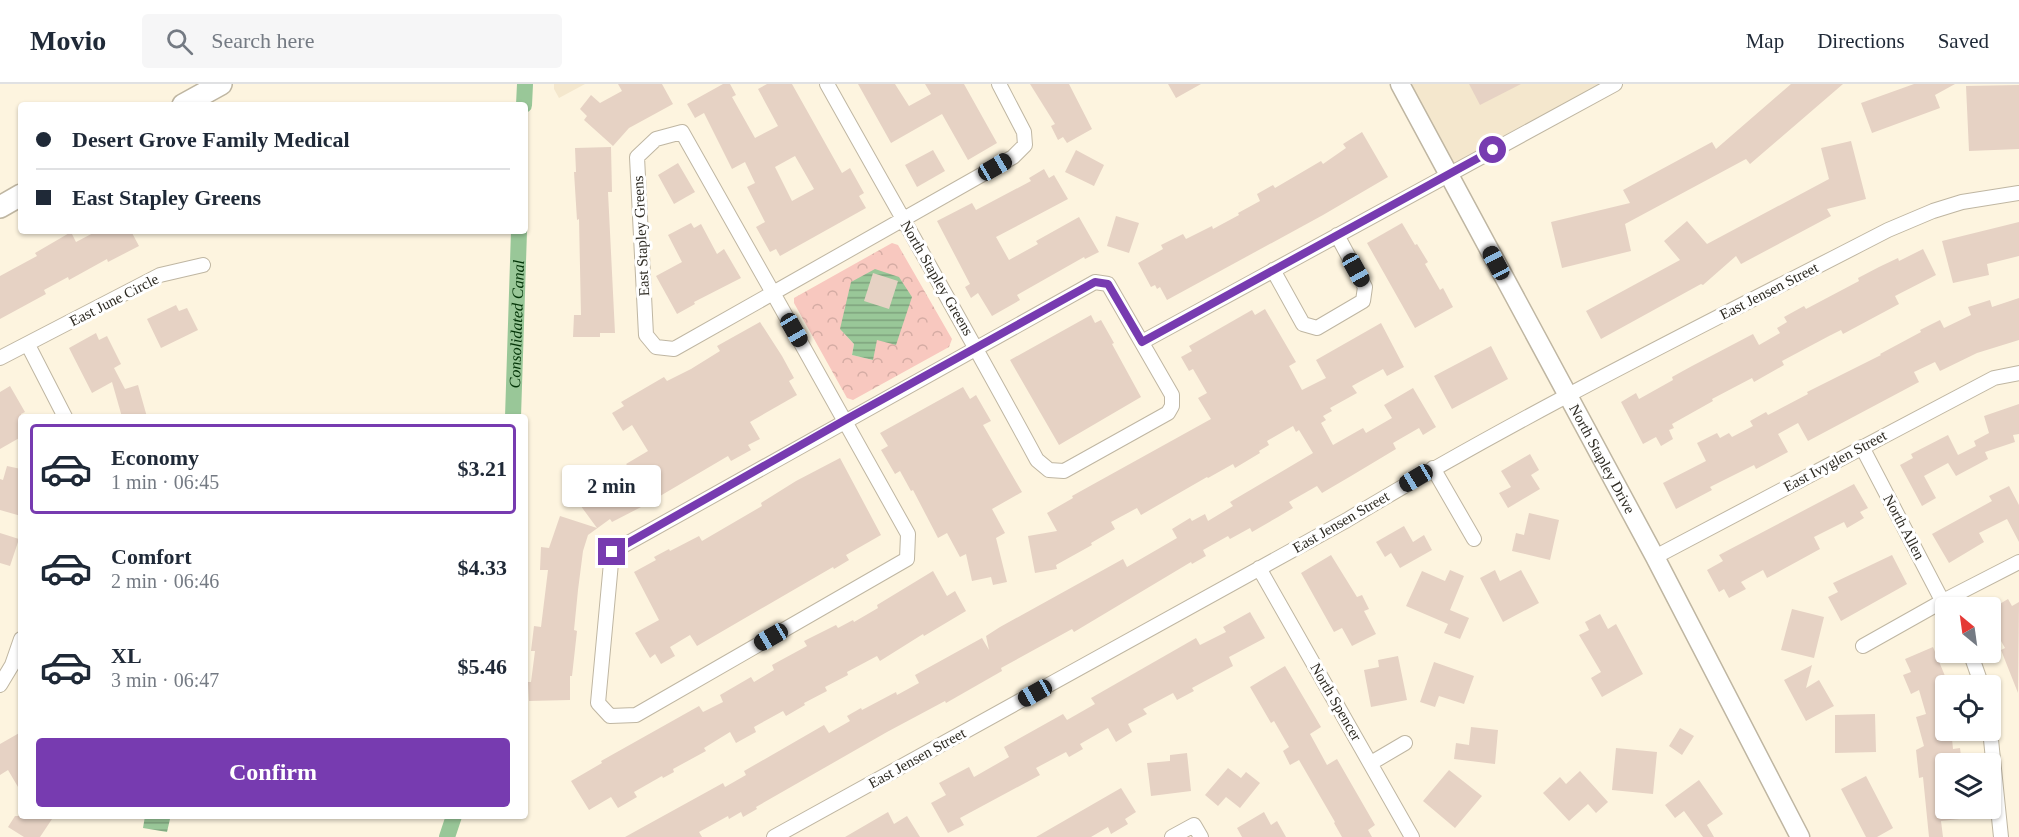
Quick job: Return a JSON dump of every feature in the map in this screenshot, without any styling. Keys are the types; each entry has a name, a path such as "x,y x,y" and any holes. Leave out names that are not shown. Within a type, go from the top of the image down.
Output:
{"main road":[{"path":"188,102 221,84"},
{"name":"North Stapley Drive","path":"1400,84 1655,557 1800,837"},
{"path":"0,207 18,197"}],"street":[{"name":"North Stapley Greens","path":"827,84 976,347 1037,460 1049,470 1064,471 1168,413 1172,406 1172,394 1142,342"},
{"name":"East Stapley Greens","path":"773,294 682,132 656,139 637,157 646,335 656,347 674,349 773,294 1013,157 1025,145 1024,132 999,84"},
{"path":"773,294 845,420 908,534 907,559 636,715 610,716 598,704 612,552 845,420 1095,282 1108,284 1142,342 1615,84"},
{"name":"East Jensen Street","path":"774,837 1347,520 1433,468 1567,395 1888,230 1933,211 1962,202 2019,193"},
{"path":"1273,270 1302,324 1317,328 1364,301 1365,287 1337,235"},
{"name":"East June Circle","path":"0,358 160,275 203,265"},
{"path":"28,345 63,414"},
{"name":"East Ivyglen Street","path":"1655,557 1994,378 2019,373"},
{"name":"North Allen","path":"1862,447 1941,597"},
{"path":"1433,468 1474,539"},
{"path":"1957,597 2019,562"},
{"name":"North Spencer","path":"1259,568 1412,837"},
{"path":"1863,646 1935,609"},
{"path":"0,685 12,665 18,648"},
{"path":"1991,741 2001,837"},
{"path":"1371,763 1405,743"},
{"path":"1172,837 1198,831"}],"shaded area":[{"path":"554,84 585,84 559,98"},
{"path":"1400,84 1615,84 1448,174"},
{"path":"875,269 899,277 912,297 896,345 877,340 873,360 852,355 854,344 840,329 851,282"},
{"path":"144,819 170,819 167,832 143,828"}],"green space":[{"path":"892,243 898,245 952,339 949,347 853,400 847,398 794,303 794,298","holes":["840,329 873,360 852,355 854,344"]}],"building":[{"path":"618,84 662,84 673,104 629,128 613,146 584,120 587,116 580,109 591,95 600,103 622,91"},
{"path":"723,84 730,84 736,95 732,97 755,138 778,126 758,89 767,84 792,84 842,173 850,168 864,193 859,196 866,208 780,256 776,249 770,252 756,227 765,222 747,187 755,183 745,162 732,169 704,113 695,118 687,104","holes":["795,156 814,189 792,201 775,167"]},
{"path":"858,84 895,84 909,106 931,94 925,84 964,84 997,143 968,160 942,114 891,143"},
{"path":"1030,84 1069,84 1092,129 1067,143 1063,137 1058,140 1051,126 1055,124"},
{"path":"1168,84 1201,84 1176,98"},
{"path":"1469,84 1521,84 1480,105"},
{"path":"1791,84 1843,84 1750,164 1746,159 1625,224 1631,251 1562,268 1551,222 1630,203 1623,190 1712,142 1716,149"},
{"path":"1914,84 1955,84 1935,95 1940,108 1872,133 1861,103"},
{"path":"2019,85 2019,149 1969,151 1966,86"},
{"path":"1362,132 1388,177 1167,300 1160,287 1157,289 1155,285 1151,287 1138,263 1163,249 1161,245 1183,234 1186,239 1212,226 1213,229 1239,215 1238,213 1260,201 1257,194 1273,185 1275,188 1321,161 1323,164 1346,148 1343,144"},
{"path":"1851,141 1866,199 1827,209 1831,216 1741,264 1736,256 1703,285 1701,284 1601,339 1586,311 1680,260 1664,241 1687,221 1707,244 1829,179 1821,148"},
{"path":"611,147 612,192 608,192 615,333 600,333 600,337 573,337 574,315 581,315 579,219 577,220 574,172 576,172 575,148"},
{"path":"933,150 945,171 917,187 905,165"},
{"path":"1076,150 1104,165 1094,186 1065,172"},
{"path":"678,163 695,192 674,204 658,175"},
{"path":"1044,169 1049,178 1054,175 1068,199 996,237 1009,260 1038,244 1036,241 1079,217 1099,252 1085,259 1084,257 1017,295 1020,300 992,316 978,293 971,298 965,287 970,284 937,221 972,203 976,210 1031,181 1029,178"},
{"path":"1116,216 1139,223 1129,253 1107,246"},
{"path":"2019,222 2019,256 1987,264 1989,275 1953,283 1942,241"},
{"path":"691,223 694,228 701,224 717,254 724,249 741,278 694,302 695,304 677,314 656,276 682,262 668,235"},
{"path":"1402,223 1428,262 1425,264 1440,290 1443,288 1453,307 1415,328 1367,243"},
{"path":"68,234 72,234 76,242 91,234 133,234 139,246 108,262 107,259 69,280 68,277 44,290 46,294 0,319 0,276 37,256 35,253"},
{"path":"1923,249 1936,275 1895,296 1899,304 1843,334 1841,330 1782,361 1784,365 1754,382 1752,378 1712,399 1713,401 1672,424 1674,428 1669,430 1673,439 1661,446 1656,437 1643,444 1621,402 1636,393 1639,399 1673,380 1672,377 1753,334 1759,345 1780,333 1777,328 1787,322 1784,317 1804,306 1806,309 1859,281 1858,278 1879,267 1898,258 1899,261"},
{"path":"873,273 898,281 889,309 864,301"},
{"path":"2019,298 2019,340 1977,353 1940,371 1935,362 1914,372 1919,382 1808,441 1798,423 1778,434 1788,452 1756,469 1754,465 1710,487 1712,490 1676,509 1663,483 1706,461 1697,443 1717,433 1720,438 1729,433 1732,437 1753,426 1750,421 1766,412 1768,415 1808,394 1807,392 1881,355 1921,332 1920,330 1940,320 1944,328 1971,315 1968,307 1990,300 1992,307"},
{"path":"176,305 179,311 187,308 198,330 161,348 147,319"},
{"path":"1265,309 1296,362 1289,366 1302,390 1326,378 1316,360 1381,323 1404,367 1387,376 1383,369 1352,386 1357,393 1330,408 1332,411 1323,416 1326,420 1321,423 1333,445 1363,428 1366,433 1392,418 1384,405 1413,388 1436,427 1423,435 1419,428 1393,443 1396,449 1322,493 1317,486 1289,502 1293,508 1252,532 1250,528 1230,539 1228,536 1203,550 1206,556 1192,564 1191,562 1074,632 1072,629 1001,668 1002,671 946,703 945,701 887,732 756,807 757,809 743,817 741,812 729,819 728,816 699,832 702,837 625,837 723,783 725,787 746,775 744,771 824,725 829,733 850,721 847,716 861,708 862,710 896,692 897,695 919,683 915,675 982,638 989,650 986,636 1000,627 1123,559 1127,567 1177,538 1172,529 1190,518 1192,521 1205,514 1208,521 1233,506 1230,502 1313,453 1299,430 1296,432 1293,426 1267,441 1269,445 1259,451 1260,453 1235,468 1233,464 1141,515 1137,508 1111,522 1115,529 1056,565 1057,569 1035,573 1028,536 1057,531 1047,513 1073,498 1072,496 1211,419 1198,398 1207,393 1193,369 1189,371 1181,357 1192,351 1189,346 1252,310 1255,315"},
{"path":"1091,315 1095,323 1101,320 1141,397 1059,445 1010,360"},
{"path":"760,322 794,378 789,381 797,395 750,422 760,439 748,445 751,450 731,461 728,456 643,506 612,522 610,519 588,535 583,551 578,590 574,630 577,631 572,676 570,676 570,700 529,701 528,682 531,682 535,651 531,651 534,626 541,627 548,570 540,570 541,547 549,548 560,516 597,528 575,498 648,451 632,425 623,431 612,413 624,406 621,402 664,377 667,381 691,369 720,351 717,346"},
{"path":"96,333 99,340 107,336 121,364 114,368 125,389 138,385 146,414 121,414 112,382 92,393 69,348"},
{"path":"1491,346 1508,379 1452,409 1434,376"},
{"path":"10,386 25,412 18,414 18,439 0,449 0,392"},
{"path":"963,387 970,399 976,395 991,421 983,425 1022,492 992,509 1005,533 996,538 1007,582 993,585 991,577 972,581 966,554 960,557 947,533 938,538 913,490 911,491 900,471 895,474 881,450 888,446 880,433"},
{"path":"2019,404 2019,434 2013,435 2015,442 1985,452 1988,459 1956,476 1948,463 1924,476 1936,498 1922,506 1900,465 1913,458 1911,454 1948,435 1958,455 1976,446 1974,441 1989,433 1984,416"},
{"path":"1530,454 1539,470 1531,475 1540,489 1508,508 1499,493 1511,487 1501,471"},
{"path":"840,458 881,535 846,555 849,560 697,646 690,635 670,647 675,656 661,664 655,654 650,658 635,633 659,620 634,572 656,560 654,557 669,549 670,551 699,536 702,541 762,506 761,503 796,481"},
{"path":"7,466 18,468 18,515 0,510 0,479 3,480"},
{"path":"1854,484 1868,508 1860,512 1864,518 1847,528 1844,522 1814,537 1820,549 1767,578 1763,570 1741,582 1746,589 1729,598 1724,589 1719,592 1707,570 1723,561 1719,555"},
{"path":"2009,486 2019,505 2019,542 2007,519 1979,533 1984,542 1949,563 1932,534 1992,501 1989,496"},
{"path":"1529,513 1559,520 1550,560 1512,551 1516,533 1524,535"},
{"path":"1404,526 1413,542 1424,535 1432,550 1400,568 1391,553 1385,557 1376,542"},
{"path":"0,533 18,539 10,566 0,563"},
{"path":"1331,555 1357,597 1362,595 1369,609 1364,611 1376,634 1352,646 1342,628 1334,632 1301,573"},
{"path":"1892,555 1907,584 1841,621 1828,597 1838,592 1833,583"},
{"path":"1450,570 1464,576 1450,610 1469,618 1460,639 1444,633 1448,624 1406,606 1422,571 1445,581"},
{"path":"1495,570 1500,581 1521,570 1539,603 1503,622 1480,578"},
{"path":"933,571 947,596 955,591 966,611 880,661 877,656 847,672 848,675 825,687 827,691 786,716 783,711 754,727 756,732 736,743 730,732 704,748 706,751 673,769 674,772 634,792 637,797 618,808 611,797 589,810 571,781 602,763 601,761 699,706 703,712 723,702 720,695 751,677 754,682 774,670 772,665 807,646 804,641 836,625 838,628 853,620 854,622 878,608 877,605"},
{"path":"2008,599 2012,606 2019,602 2018,693 2001,650 2005,648 2001,641 2001,603"},
{"path":"1792,609 1824,617 1814,658 1781,650"},
{"path":"1250,612 1265,638 1229,657 1233,666 1192,688 1194,691 1177,700 1173,693 1143,709 1147,714 1128,724 1132,732 1116,742 1108,728 1080,744 1083,749 1069,757 1066,752 1036,768 1040,775 960,818 964,825 948,833 931,803 946,795 939,783 969,767 974,777 1009,757 1004,747 1063,714 1067,720 1095,704 1091,698 1196,638 1200,645 1226,632 1223,627"},
{"path":"1600,614 1608,629 1616,624 1643,674 1602,697 1591,678 1601,672 1579,635 1589,630 1585,622"},
{"path":"1933,647 1935,663 1940,663 1945,675 1935,675 1935,741 1952,741 1953,749 1960,748 1961,753 1935,753 1935,819 1960,819 1941,821 1943,837 1929,837 1923,777 1919,778 1916,750 1924,746 1916,717 1926,714 1919,690 1911,694 1903,675 1911,672 1905,659"},
{"path":"1398,656 1407,700 1371,707 1364,670 1379,667 1378,660"},
{"path":"1434,662 1474,676 1464,704 1439,696 1435,707 1420,702"},
{"path":"1812,665 1806,688 1819,680 1834,706 1806,721 1784,680"},
{"path":"1285,666 1321,727 1310,734 1327,765 1337,759 1375,825 1368,830 1372,837 1342,837 1299,760 1290,765 1283,751 1289,747 1274,721 1271,723 1250,687"},
{"path":"1875,714 1876,752 1835,753 1835,715"},
{"path":"1471,727 1498,730 1495,764 1454,759 1456,743 1469,745"},
{"path":"1680,728 1694,736 1682,755 1669,746"},
{"path":"18,734 18,787 8,770 0,775 0,744"},
{"path":"1616,748 1657,752 1653,794 1612,790"},
{"path":"1187,753 1191,791 1151,796 1147,763 1170,761 1170,755"},
{"path":"1228,768 1241,778 1246,772 1260,783 1240,808 1226,797 1218,806 1205,795"},
{"path":"1449,770 1482,796 1455,828 1423,801"},
{"path":"1580,771 1608,802 1596,813 1588,804 1569,821 1543,793 1560,777 1566,784"},
{"path":"1866,776 1893,828 1877,837 1866,837 1841,789"},
{"path":"1699,780 1723,814 1707,825 1714,837 1703,837 1684,811 1675,818 1665,805"},
{"path":"1121,788 1136,812 1125,819 1128,824 1111,834 1108,827 1091,837 1036,837"},
{"path":"888,812 894,824 907,816 920,837 845,837"},
{"path":"1264,812 1271,825 1277,821 1286,837 1242,837 1237,828"},
{"path":"15,816 18,816 18,819 52,819 40,837 24,837 8,827"}],"waterway":[{"name":"Consolidated Canal","path":"524,102 525,84"},
{"name":"Consolidated Canal","path":"513,414 519,234"},
{"name":"Consolidated Canal","path":"447,837 453,819"}],"route":[{"path":"612,552 1095,282 1108,284 1142,342 1493,150"}]}
